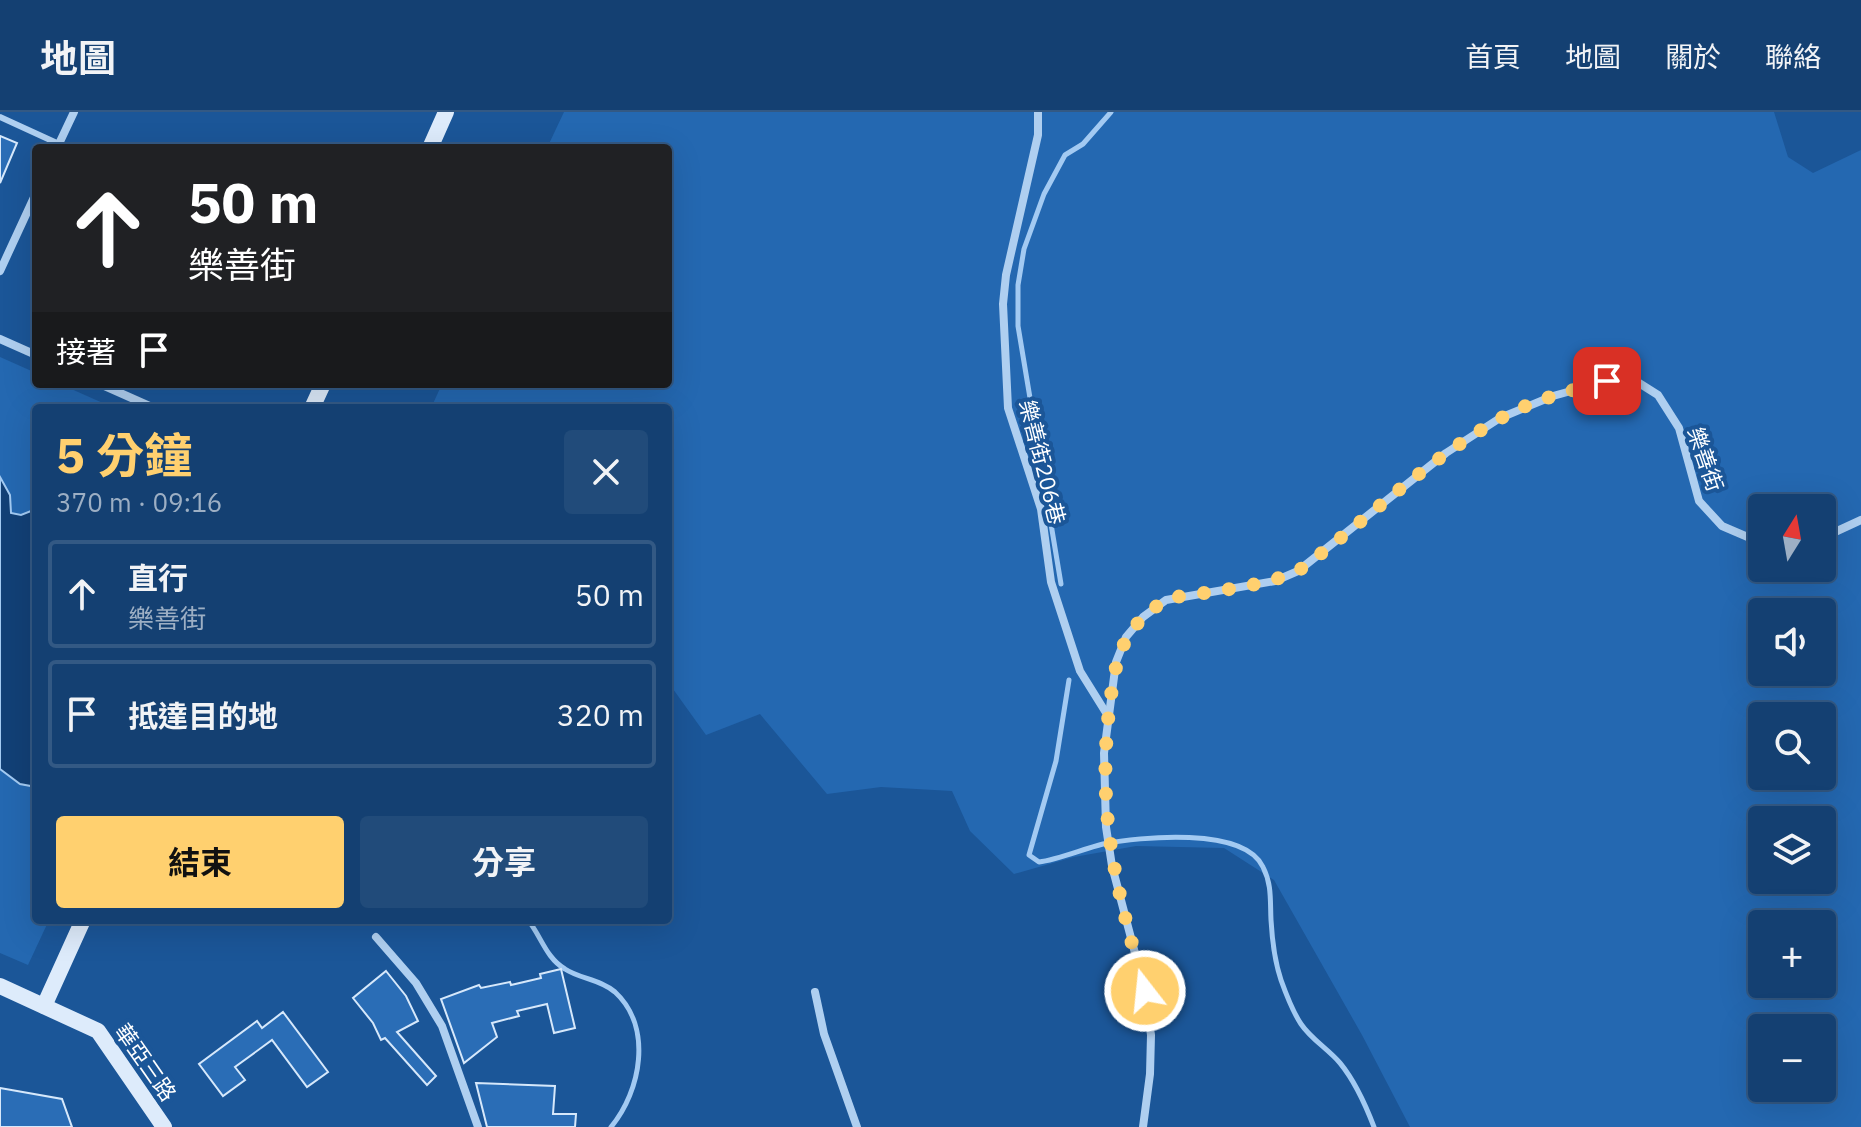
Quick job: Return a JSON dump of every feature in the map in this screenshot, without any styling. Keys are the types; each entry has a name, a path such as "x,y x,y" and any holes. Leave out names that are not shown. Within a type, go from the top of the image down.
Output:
{"street":[{"path":"59,144 74,112"},
{"path":"432,144 446,112"},
{"name":"樂善街206巷","path":"1038,112 1038,135 1006,275 1003,304 1008,408 1041,509 1051,582 1080,671 1108,717"},
{"path":"0,271 32,202"},
{"path":"0,339 32,353"},
{"name":"樂善街","path":"1143,1127 1151,1035 1145,991 1112,866 1106,827 1104,753 1116,662 1126,637 1143,617 1166,600 1275,581 1298,571 1446,453 1500,418 1553,396 1607,381 1639,383 1658,395 1679,428 1699,501 1722,526 1748,537"},
{"path":"109,388 145,404"},
{"path":"1836,532 1861,520"},
{"path":"44,1006 81,924"},
{"path":"376,937 416,983 442,1026 456,1073 478,1127"},
{"name":"華亞三路","path":"0,986 87,1024 105,1038 164,1127"},
{"path":"815,992 824,1034 857,1127"}],"lane":[{"path":"0,117 54,144"}],"shaded area":[{"path":"564,112 1774,112 1788,157 1813,173 1861,150 1861,1127 1410,1127 1274,880 1224,848 1136,846 1074,857 1014,874 970,831 952,791 881,787 827,794 760,714 706,735 672,688 672,404 433,404 440,388 672,388 672,144 549,144"},
{"path":"0,357 32,371 32,388 69,388 105,404 32,404 32,924 47,924 28,965 0,953"},
{"path":"0,477 10,495 11,513 21,515 32,511 32,786 20,784 0,769"}],"building":[{"path":"0,136 17,143 0,183"},
{"path":"561,969 575,1028 554,1033 547,1004 517,1011 519,1016 492,1023 497,1037 464,1063 441,999 479,985 481,988 510,982 511,985 541,978 540,974"},
{"path":"386,971 406,996 418,1021 397,1032 436,1076 427,1085 385,1038 381,1040 373,1023 353,998"},
{"path":"283,1012 328,1072 307,1087 272,1040 235,1067 245,1080 223,1096 199,1064 257,1021 262,1028"},
{"path":"476,1083 555,1086 553,1114 576,1114 575,1127 487,1127"},
{"path":"0,1088 62,1099 72,1127 0,1127"}],"waterway":[{"path":"1061,584 1018,326 1018,285 1024,249 1044,194 1065,155 1083,144 1111,112"},
{"path":"1069,680 1056,761 1029,855 1039,862 1103,844 1164,837 1214,840 1235,845 1252,854 1263,867 1268,880 1275,958 1290,1003 1305,1029 1345,1070 1374,1127"},
{"path":"530,924 558,964 615,992 627,1006 635,1023 638,1041 635,1078 630,1096 611,1127"}],"route":[{"path":"1145,991 1112,866 1104,792 1104,753 1116,662 1126,637 1143,617 1166,600 1275,581 1298,571 1446,453 1500,418 1553,396 1607,381"}]}
